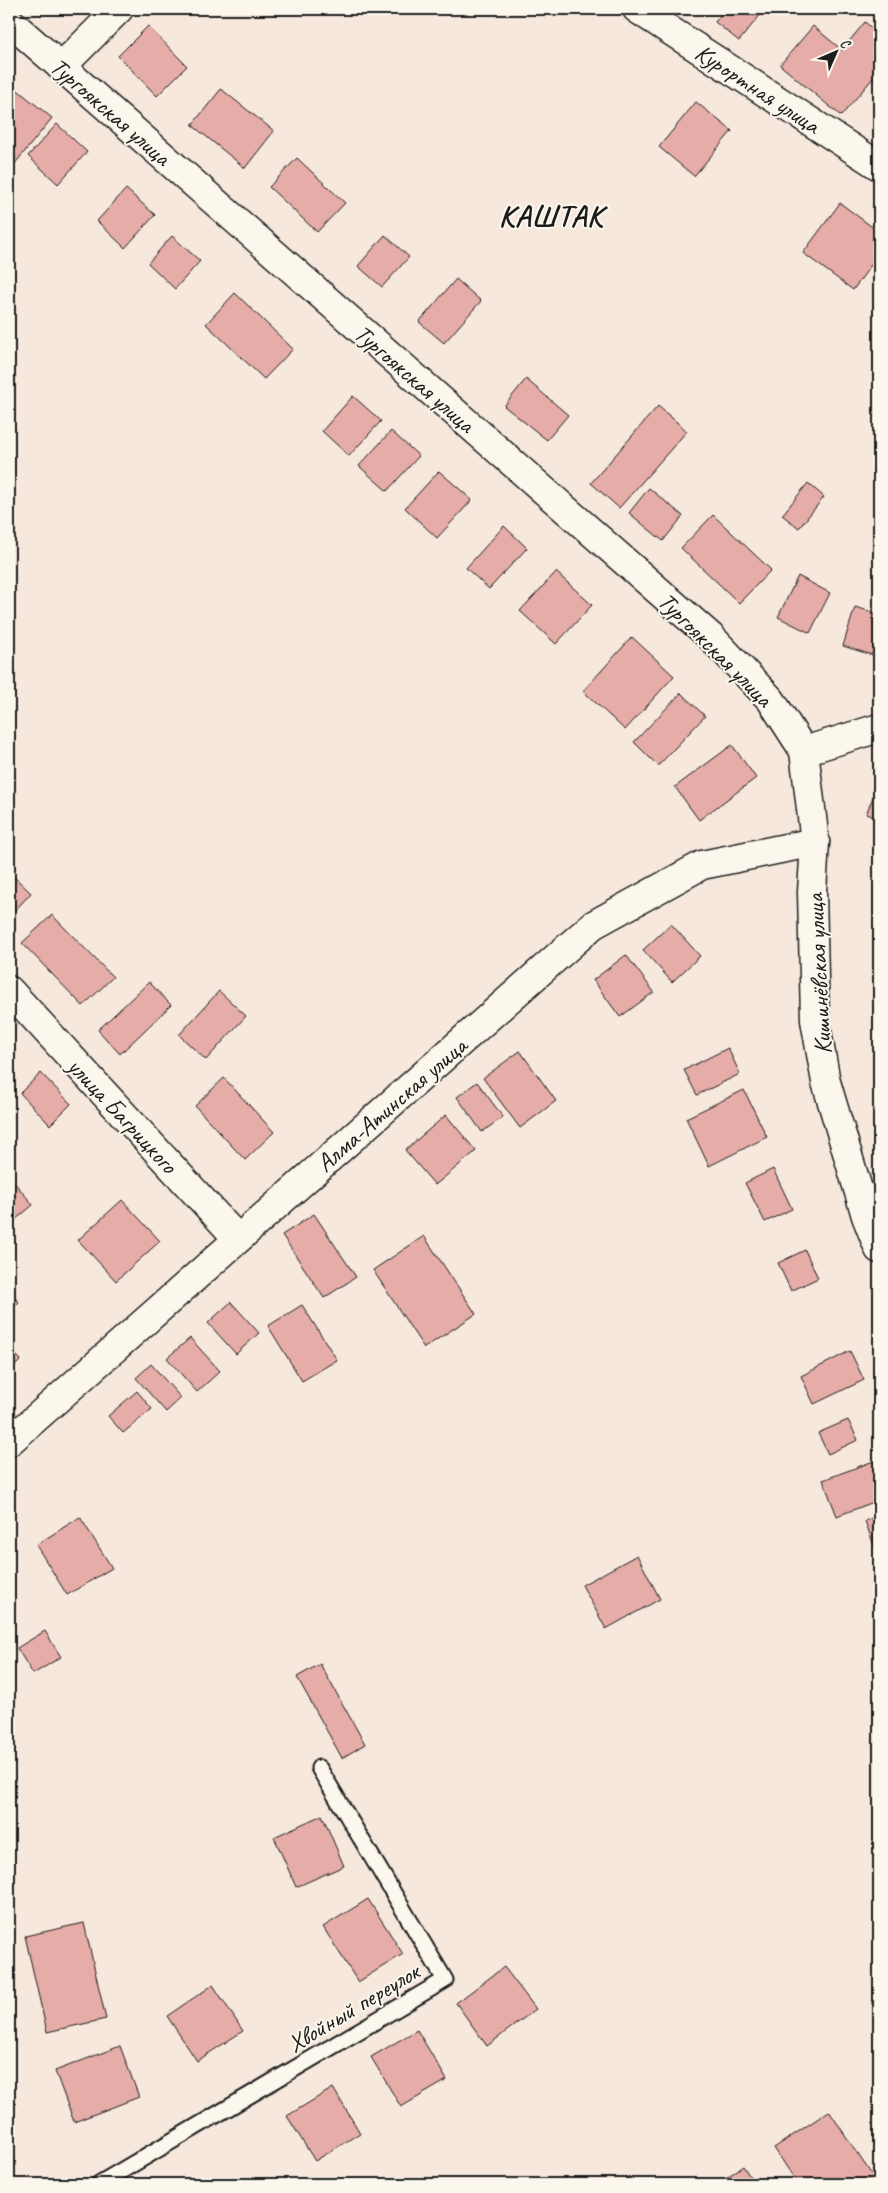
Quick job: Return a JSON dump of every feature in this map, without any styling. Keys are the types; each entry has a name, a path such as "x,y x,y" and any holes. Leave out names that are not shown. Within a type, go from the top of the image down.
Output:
{"street":[{"path":"61,67 119,9"},
{"name":"Курортная улица","path":"637,9 879,166"},
{"name":"Тургоякская улица","path":"9,21 711,637 771,700 804,751"},
{"path":"804,751 879,728"},
{"name":"Кишинёвская улица","path":"804,751 815,842 812,892 816,1020 826,1082 866,1216 879,1249"},
{"name":"Алма-Атинская улица","path":"9,1442 593,925 702,865 815,842"},
{"name":"улица Багрицкого","path":"9,990 238,1239"}],"lane":[{"name":"Хвойный переулок","path":"99,2184 445,1980 319,1768"}],"building":[{"path":"725,9 765,9 739,41 715,22"},
{"path":"865,22 879,35 879,71 841,116 780,65 813,26 842,50"},
{"path":"148,26 187,66 157,96 118,56"},
{"path":"9,83 52,118 9,171"},
{"path":"221,89 274,131 245,168 192,125"},
{"path":"696,102 732,131 694,176 659,147"},
{"path":"57,124 87,152 58,184 28,156"},
{"path":"297,158 345,203 317,232 269,187"},
{"path":"126,189 155,215 125,248 97,221"},
{"path":"840,203 879,232 879,254 853,290 803,253"},
{"path":"385,235 409,257 382,287 358,266"},
{"path":"172,236 200,261 175,289 148,263"},
{"path":"456,279 481,301 444,343 419,322"},
{"path":"235,293 293,349 264,379 206,324"},
{"path":"526,379 568,415 547,440 504,406"},
{"path":"353,396 381,421 349,456 322,431"},
{"path":"658,406 687,431 619,508 591,483"},
{"path":"391,431 419,456 387,491 359,466"},
{"path":"439,471 472,500 437,538 405,508"},
{"path":"808,483 824,497 799,528 782,515"},
{"path":"649,488 683,516 663,541 629,513"},
{"path":"713,515 771,570 739,603 681,548"},
{"path":"504,526 527,548 489,589 466,568"},
{"path":"556,572 592,605 556,644 520,611"},
{"path":"798,576 830,593 810,633 778,617"},
{"path":"855,607 879,614 879,631 872,655 843,646"},
{"path":"632,637 674,676 625,730 583,691"},
{"path":"681,693 705,716 658,766 634,742"},
{"path":"732,745 756,778 699,820 675,787"},
{"path":"879,783 879,819 866,814"},
{"path":"9,872 31,893 9,917"},
{"path":"52,915 113,977 83,1006 22,943"},
{"path":"671,924 700,956 672,982 643,950"},
{"path":"626,955 654,992 620,1017 593,980"},
{"path":"149,982 171,1005 120,1054 98,1030"},
{"path":"219,991 246,1016 206,1060 179,1035"},
{"path":"728,1048 740,1074 697,1095 684,1070"},
{"path":"520,1051 556,1101 520,1128 483,1078"},
{"path":"41,1073 71,1104 50,1125 20,1093"},
{"path":"224,1078 274,1132 245,1160 195,1106"},
{"path":"477,1082 503,1117 482,1132 457,1097"},
{"path":"744,1090 767,1137 709,1166 686,1118"},
{"path":"446,1115 476,1151 435,1185 405,1150"},
{"path":"773,1169 792,1209 765,1222 745,1183"},
{"path":"9,1176 33,1205 9,1225"},
{"path":"122,1200 160,1241 116,1281 78,1240"},
{"path":"314,1214 356,1277 324,1298 282,1235"},
{"path":"424,1236 476,1314 424,1348 373,1270"},
{"path":"805,1250 818,1278 791,1291 778,1263"},
{"path":"9,1291 19,1302 9,1312"},
{"path":"231,1302 259,1333 236,1354 208,1323"},
{"path":"302,1305 337,1360 302,1381 268,1326"},
{"path":"190,1338 220,1371 197,1392 167,1358"},
{"path":"9,1348 21,1360 9,1372"},
{"path":"850,1351 864,1380 814,1404 801,1376"},
{"path":"151,1364 181,1398 166,1412 136,1378"},
{"path":"137,1391 152,1409 123,1433 108,1416"},
{"path":"848,1420 858,1440 828,1454 818,1433"},
{"path":"879,1459 879,1500 837,1516 823,1480"},
{"path":"879,1515 879,1559 865,1521"},
{"path":"80,1517 112,1568 67,1595 36,1545"},
{"path":"637,1555 660,1599 606,1629 582,1585"},
{"path":"45,1631 61,1657 33,1674 17,1648"},
{"path":"320,1664 365,1744 342,1758 297,1677"},
{"path":"322,1815 344,1866 296,1887 274,1837"},
{"path":"368,1899 403,1954 358,1982 323,1927"},
{"path":"84,1923 106,2019 47,2032 25,1936"},
{"path":"504,1967 536,2009 487,2046 456,2003"},
{"path":"213,1985 243,2031 197,2061 167,2016"},
{"path":"417,2030 447,2080 401,2107 371,2057"},
{"path":"120,2046 139,2097 74,2122 55,2071"},
{"path":"333,2088 360,2133 315,2161 287,2116"},
{"path":"829,2111 878,2184 798,2184 774,2148"},
{"path":"743,2166 755,2184 717,2184"}],"district":[{"name":"КАШТАК","path":"551,216"}]}
